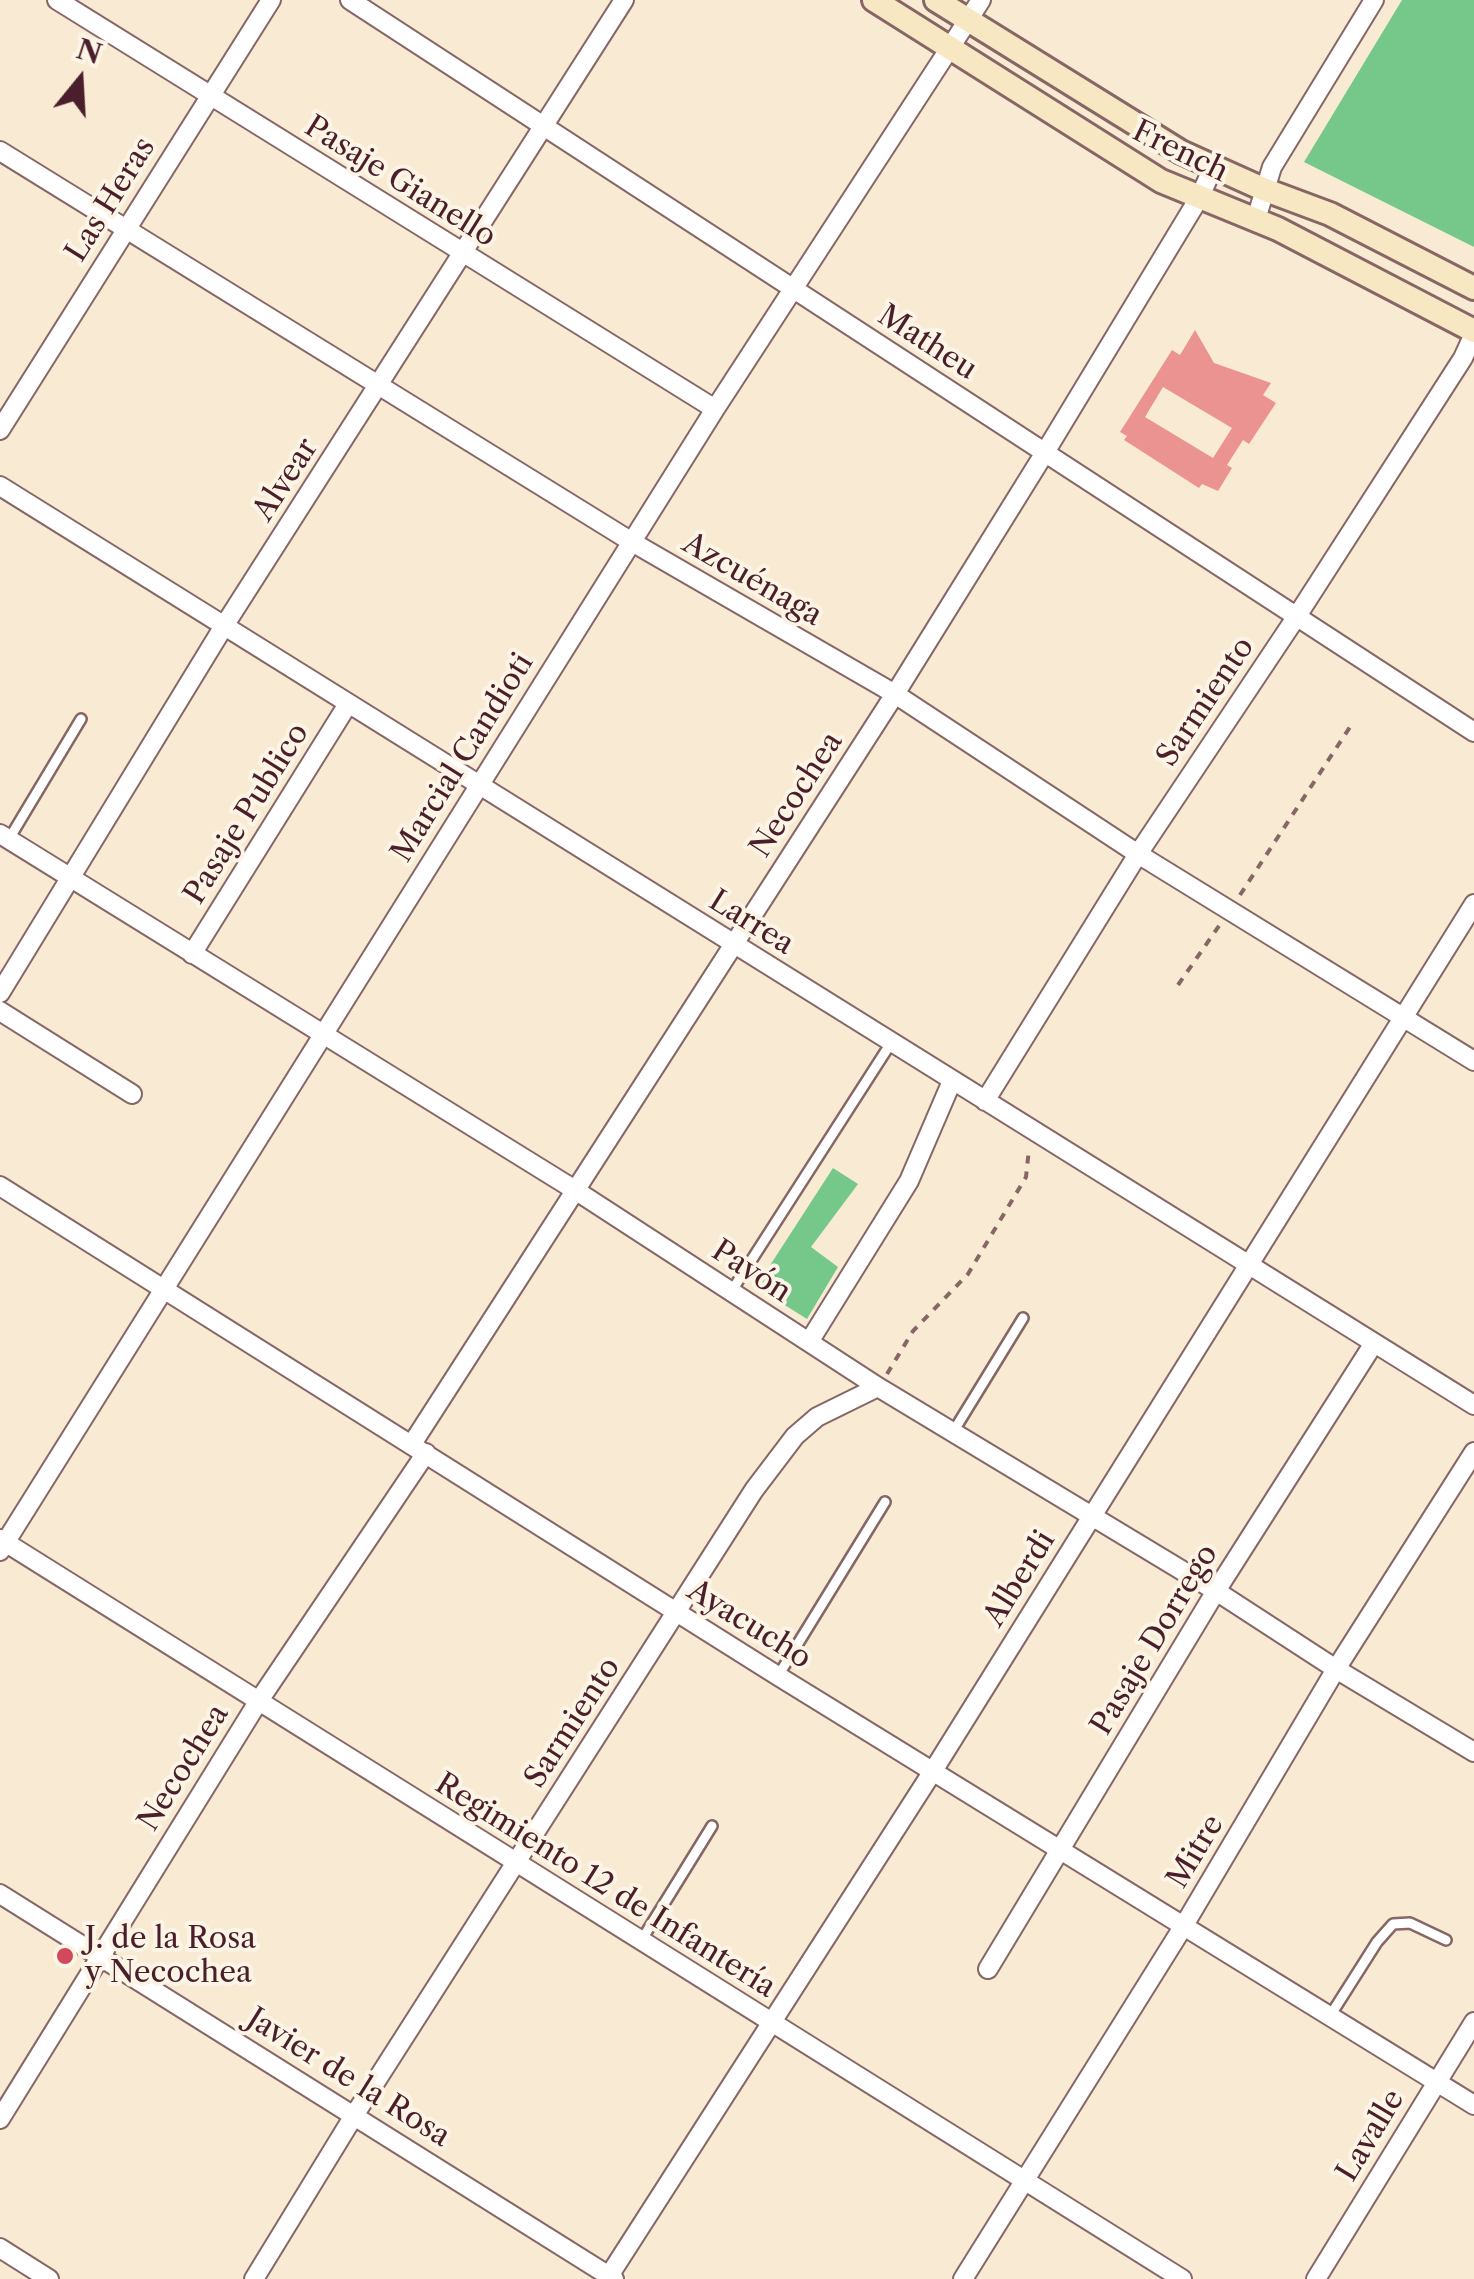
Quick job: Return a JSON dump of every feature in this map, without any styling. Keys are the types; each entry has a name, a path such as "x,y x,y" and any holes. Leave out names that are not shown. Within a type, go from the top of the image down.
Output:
{"main road":[{"name":"French","path":"874,0 1136,168 1198,198 1256,218 1474,332"},
{"name":"French","path":"936,0 1157,138 1214,168 1330,214 1474,288"}],"street":[{"name":"Pasaje Gianello","path":"57,0 716,409"},
{"name":"Las Heras","path":"0,430 272,0"},
{"name":"Matheu","path":"350,0 1474,732"},
{"name":"Alvear","path":"0,993 224,626 624,0"},
{"name":"Marcial Candioti","path":"2,1544 716,409 981,0"},
{"path":"1256,218 1272,166 1374,0"},
{"name":"Azcuénaga","path":"0,151 632,542 894,694 1138,854 1474,1061"},
{"name":"Necochea","path":"0,2119 419,1448 575,1190 1044,454 1214,168"},
{"name":"Sarmiento","path":"985,1101 1138,854 1464,358 1474,332"},
{"name":"Larrea","path":"0,486 1474,1405"},
{"name":"Pasaje Publico","path":"192,954 348,704"},
{"name":"Pavón","path":"4,836 575,1190 878,1387 1474,1752"},
{"name":"Alberdi","path":"610,2278 770,2021 933,1771 1474,904"},
{"path":"0,1011 132,1094"},
{"path":"809,1342 909,1181 952,1081"},
{"name":"Ayacucho","path":"0,1186 778,1676 1474,2105"},
{"name":"Pasaje Dorrego","path":"988,1970 1216,1591 1374,1342"},
{"name":"Sarmiento","path":"254,2279 355,2114 754,1490 795,1436 817,1416 878,1387"},
{"name":"Mitre","path":"963,2279 1184,1927 1336,1669 1474,1452"},
{"name":"Regimiento 12 de Infantería","path":"2,1544 1182,2279"},
{"name":"Javier de la Rosa","path":"0,1894 610,2278"},
{"name":"Lavalle","path":"1316,2279 1474,2022"},
{"path":"0,2248 49,2279"}],"lane":[{"path":"4,836 81,718"},
{"path":"731,1292 890,1043"},
{"path":"953,1432 1023,1318"},
{"path":"778,1676 886,1502"},
{"path":"642,1940 712,1826"},
{"path":"1330,2016 1377,1942 1394,1924 1410,1923 1446,1940"}],"path":[{"path":"1178,985 1352,724"},
{"path":"878,1387 913,1332 968,1274 1026,1177 1030,1130"}],"green space":[{"path":"1402,0 1474,0 1474,247 1304,162"},
{"path":"833,1168 858,1184 811,1247 838,1267 807,1319 756,1287"}],"building":[{"path":"1195,330 1214,363 1271,383 1263,395 1276,403 1249,444 1243,440 1227,465 1232,468 1218,491 1202,484 1199,488 1124,440 1127,436 1120,432 1172,350 1180,355","holes":["1163,387 1232,428 1213,458 1145,417"]}],"place":[{"name":"J. de la Rosa y Necochea","path":"65,1956"}]}
